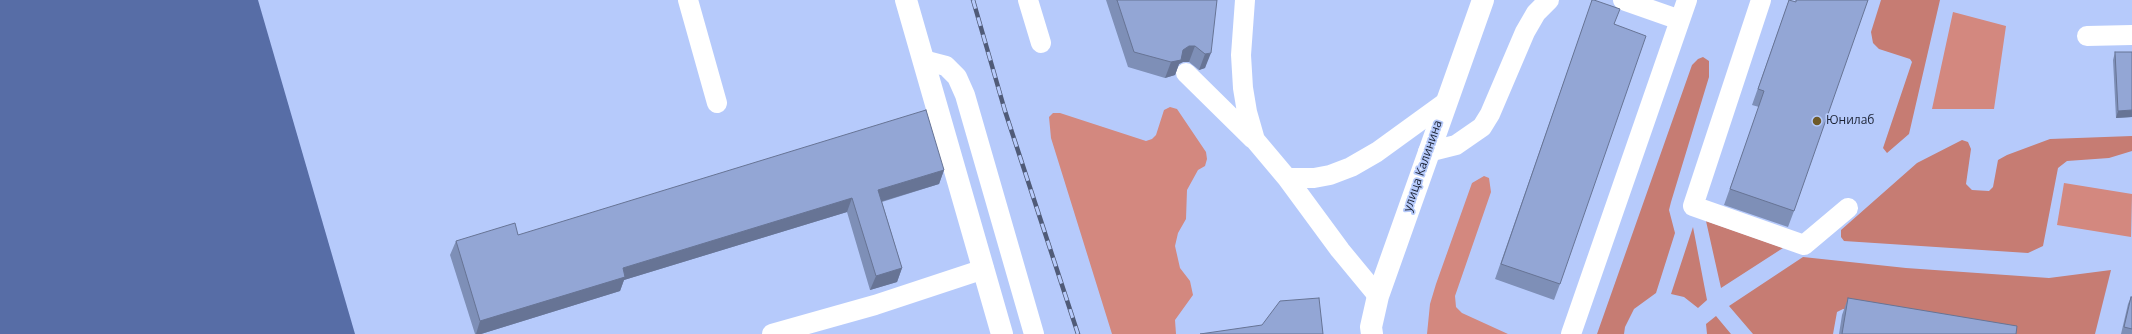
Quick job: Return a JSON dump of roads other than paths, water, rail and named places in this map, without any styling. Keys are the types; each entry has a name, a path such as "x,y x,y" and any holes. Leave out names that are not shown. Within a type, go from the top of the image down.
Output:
{"main road":[{"path":"906,0 1002,334"},
{"name":"улица Калинина","path":"1372,334 1371,327 1378,296 1483,0"}],"lane":[{"path":"688,0 717,103"},
{"path":"1028,0 1041,43"},
{"path":"1428,152 1456,145 1482,127 1490,114 1525,32 1536,13 1549,0"},
{"path":"1623,0 1680,20"},
{"path":"1571,334 1687,0"},
{"path":"1761,0 1693,206 1804,245 1848,208"},
{"path":"1248,4 1241,56 1243,88 1247,112 1255,140"},
{"path":"2087,36 2132,35"},
{"path":"923,60 946,66 957,77 966,95 1034,334"},
{"path":"1186,73 1255,140 1287,178 1335,244 1378,296"},
{"path":"1287,178 1319,177 1351,167 1377,152 1446,102"},
{"path":"772,334 875,305 984,270"}],"water":[{"path":"0,0 258,0 355,334 0,334"}],"railway":[{"path":"973,0 1005,111 1078,334"}],"place":[{"name":"Юнилаб","path":"1817,121"}]}
